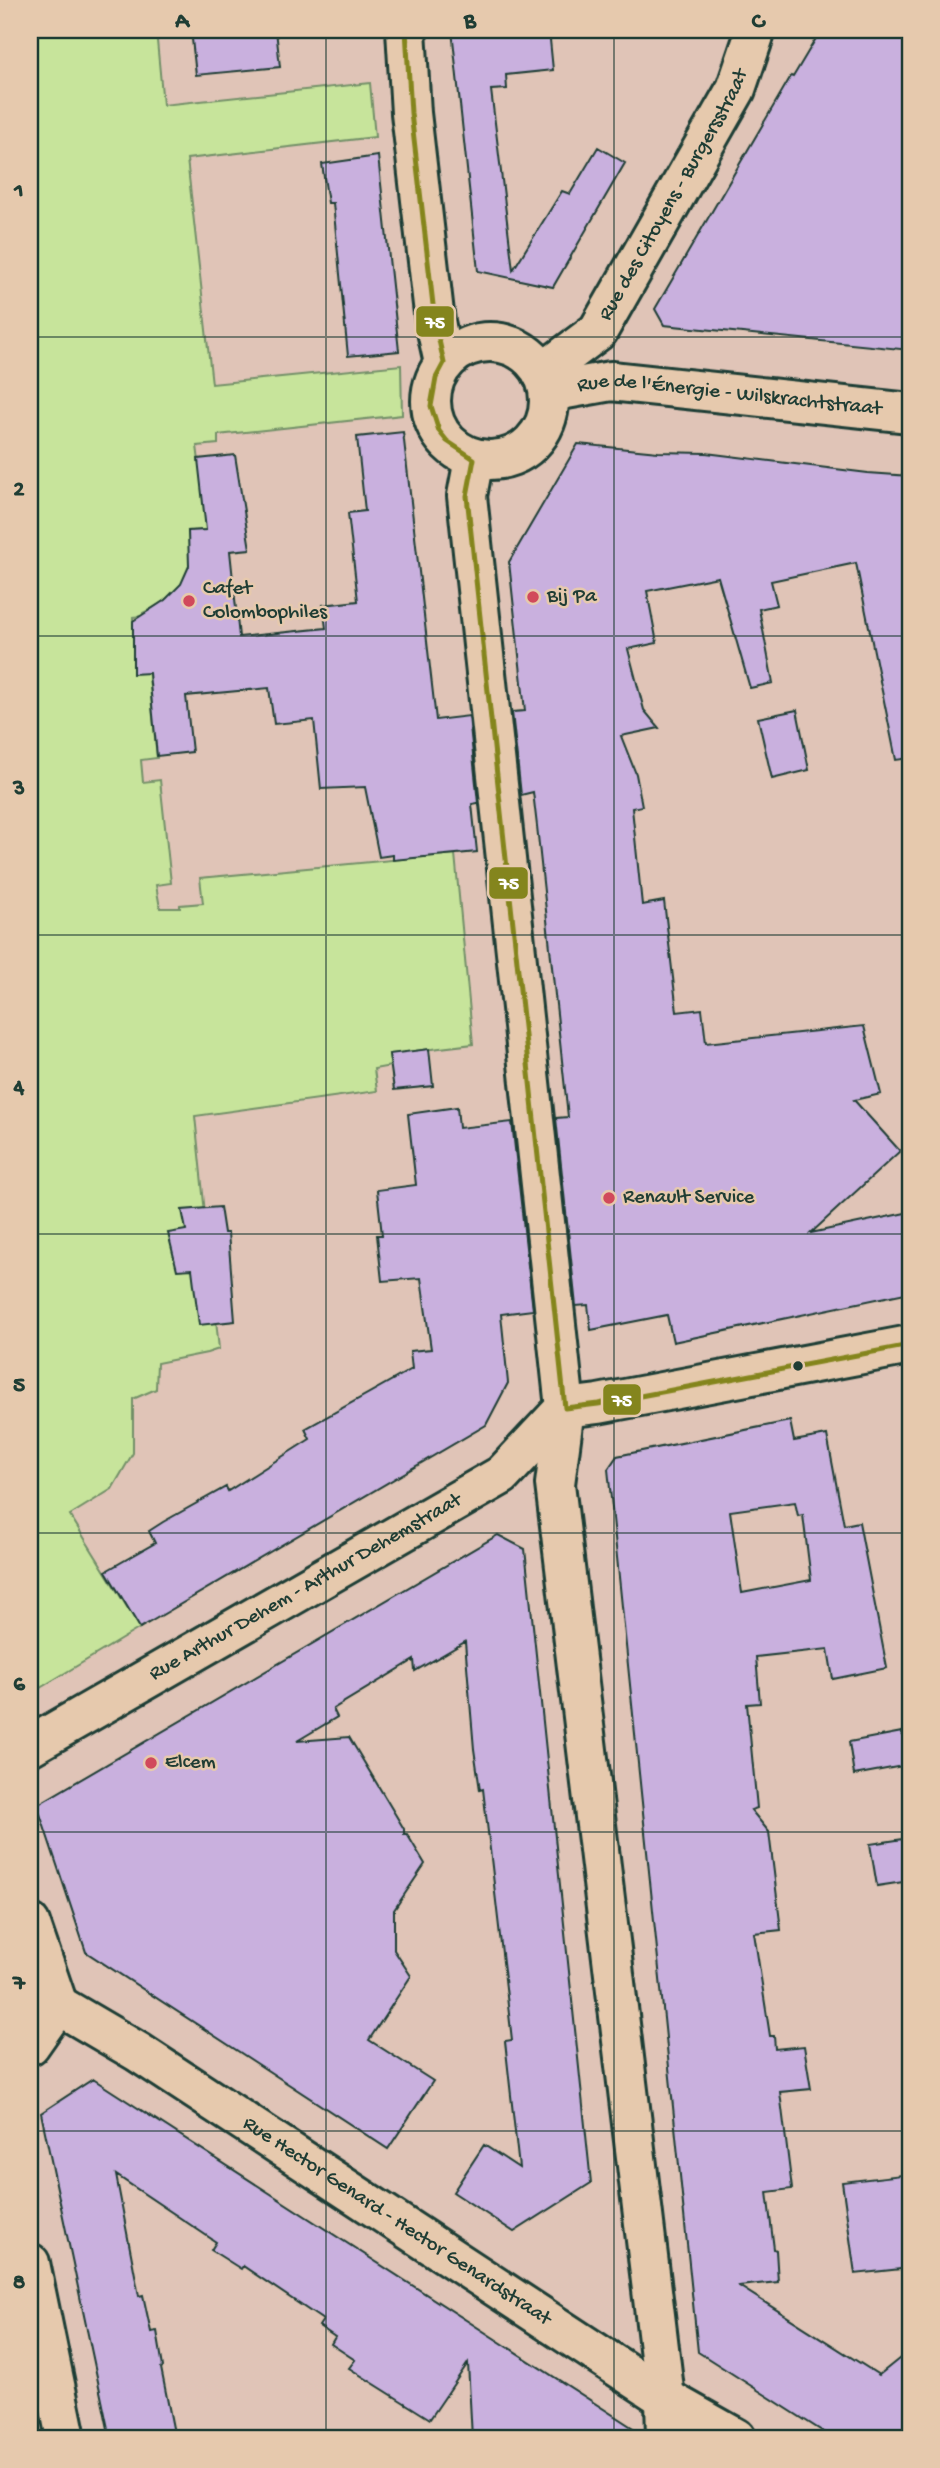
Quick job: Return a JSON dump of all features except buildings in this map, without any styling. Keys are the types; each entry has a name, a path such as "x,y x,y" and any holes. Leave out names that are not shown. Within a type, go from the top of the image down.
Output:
{"street":[{"path":"406,30 411,113 435,322 444,363"},
{"name":"Rue des Citoyens - Burgersstraat","path":"545,382 598,331 736,89 756,30"},
{"path":"489,341 514,347 530,358 545,382 548,411 542,430 530,446 513,456 494,461 474,459 456,450 442,437 432,419 430,399 434,379 444,363 465,347 489,341"},
{"name":"Rue de l'Énergie - Wilskrachtstraat","path":"545,382 611,381 910,413"},
{"path":"474,459 467,496 565,1408 555,1484 665,2398 666,2438"},
{"path":"565,1408 910,1345"},
{"name":"Rue Arthur Dehem - Arthur Dehemstraat","path":"30,1746 502,1475 565,1408"},
{"path":"30,1923 58,2005 30,2045"},
{"name":"Rue Hector Genard - Hector Genardstraat","path":"58,2005 138,2052 665,2398 736,2438"},
{"path":"30,2263 66,2438"}],"green space":[{"path":"30,30 156,30 163,105 370,83 375,137 187,159 212,384 401,365 402,415 218,435 218,444 197,446 208,530 188,531 191,560 189,569 174,593 143,613 143,616 133,617 133,640 146,646 157,758 141,760 143,782 160,780 171,883 156,885 160,908 180,908 180,905 203,903 200,878 455,854 473,1044 389,1054 391,1066 374,1069 377,1091 195,1116 219,1349 157,1363 156,1389 133,1399 133,1453 112,1489 70,1515 140,1628 30,1694"}],"transit line":[{"name":"75","path":"406,30 411,113 435,322 444,363 436,378 431,406 439,431 447,441 474,459 467,496 565,1408 910,1345"}],"place":[{"name":"Bij Pa","path":"533,597"},
{"name":"Cafet Colombophiles","path":"189,601"},
{"name":"Renault Service","path":"609,1198"},
{"name":"Elcem","path":"151,1763"}]}
